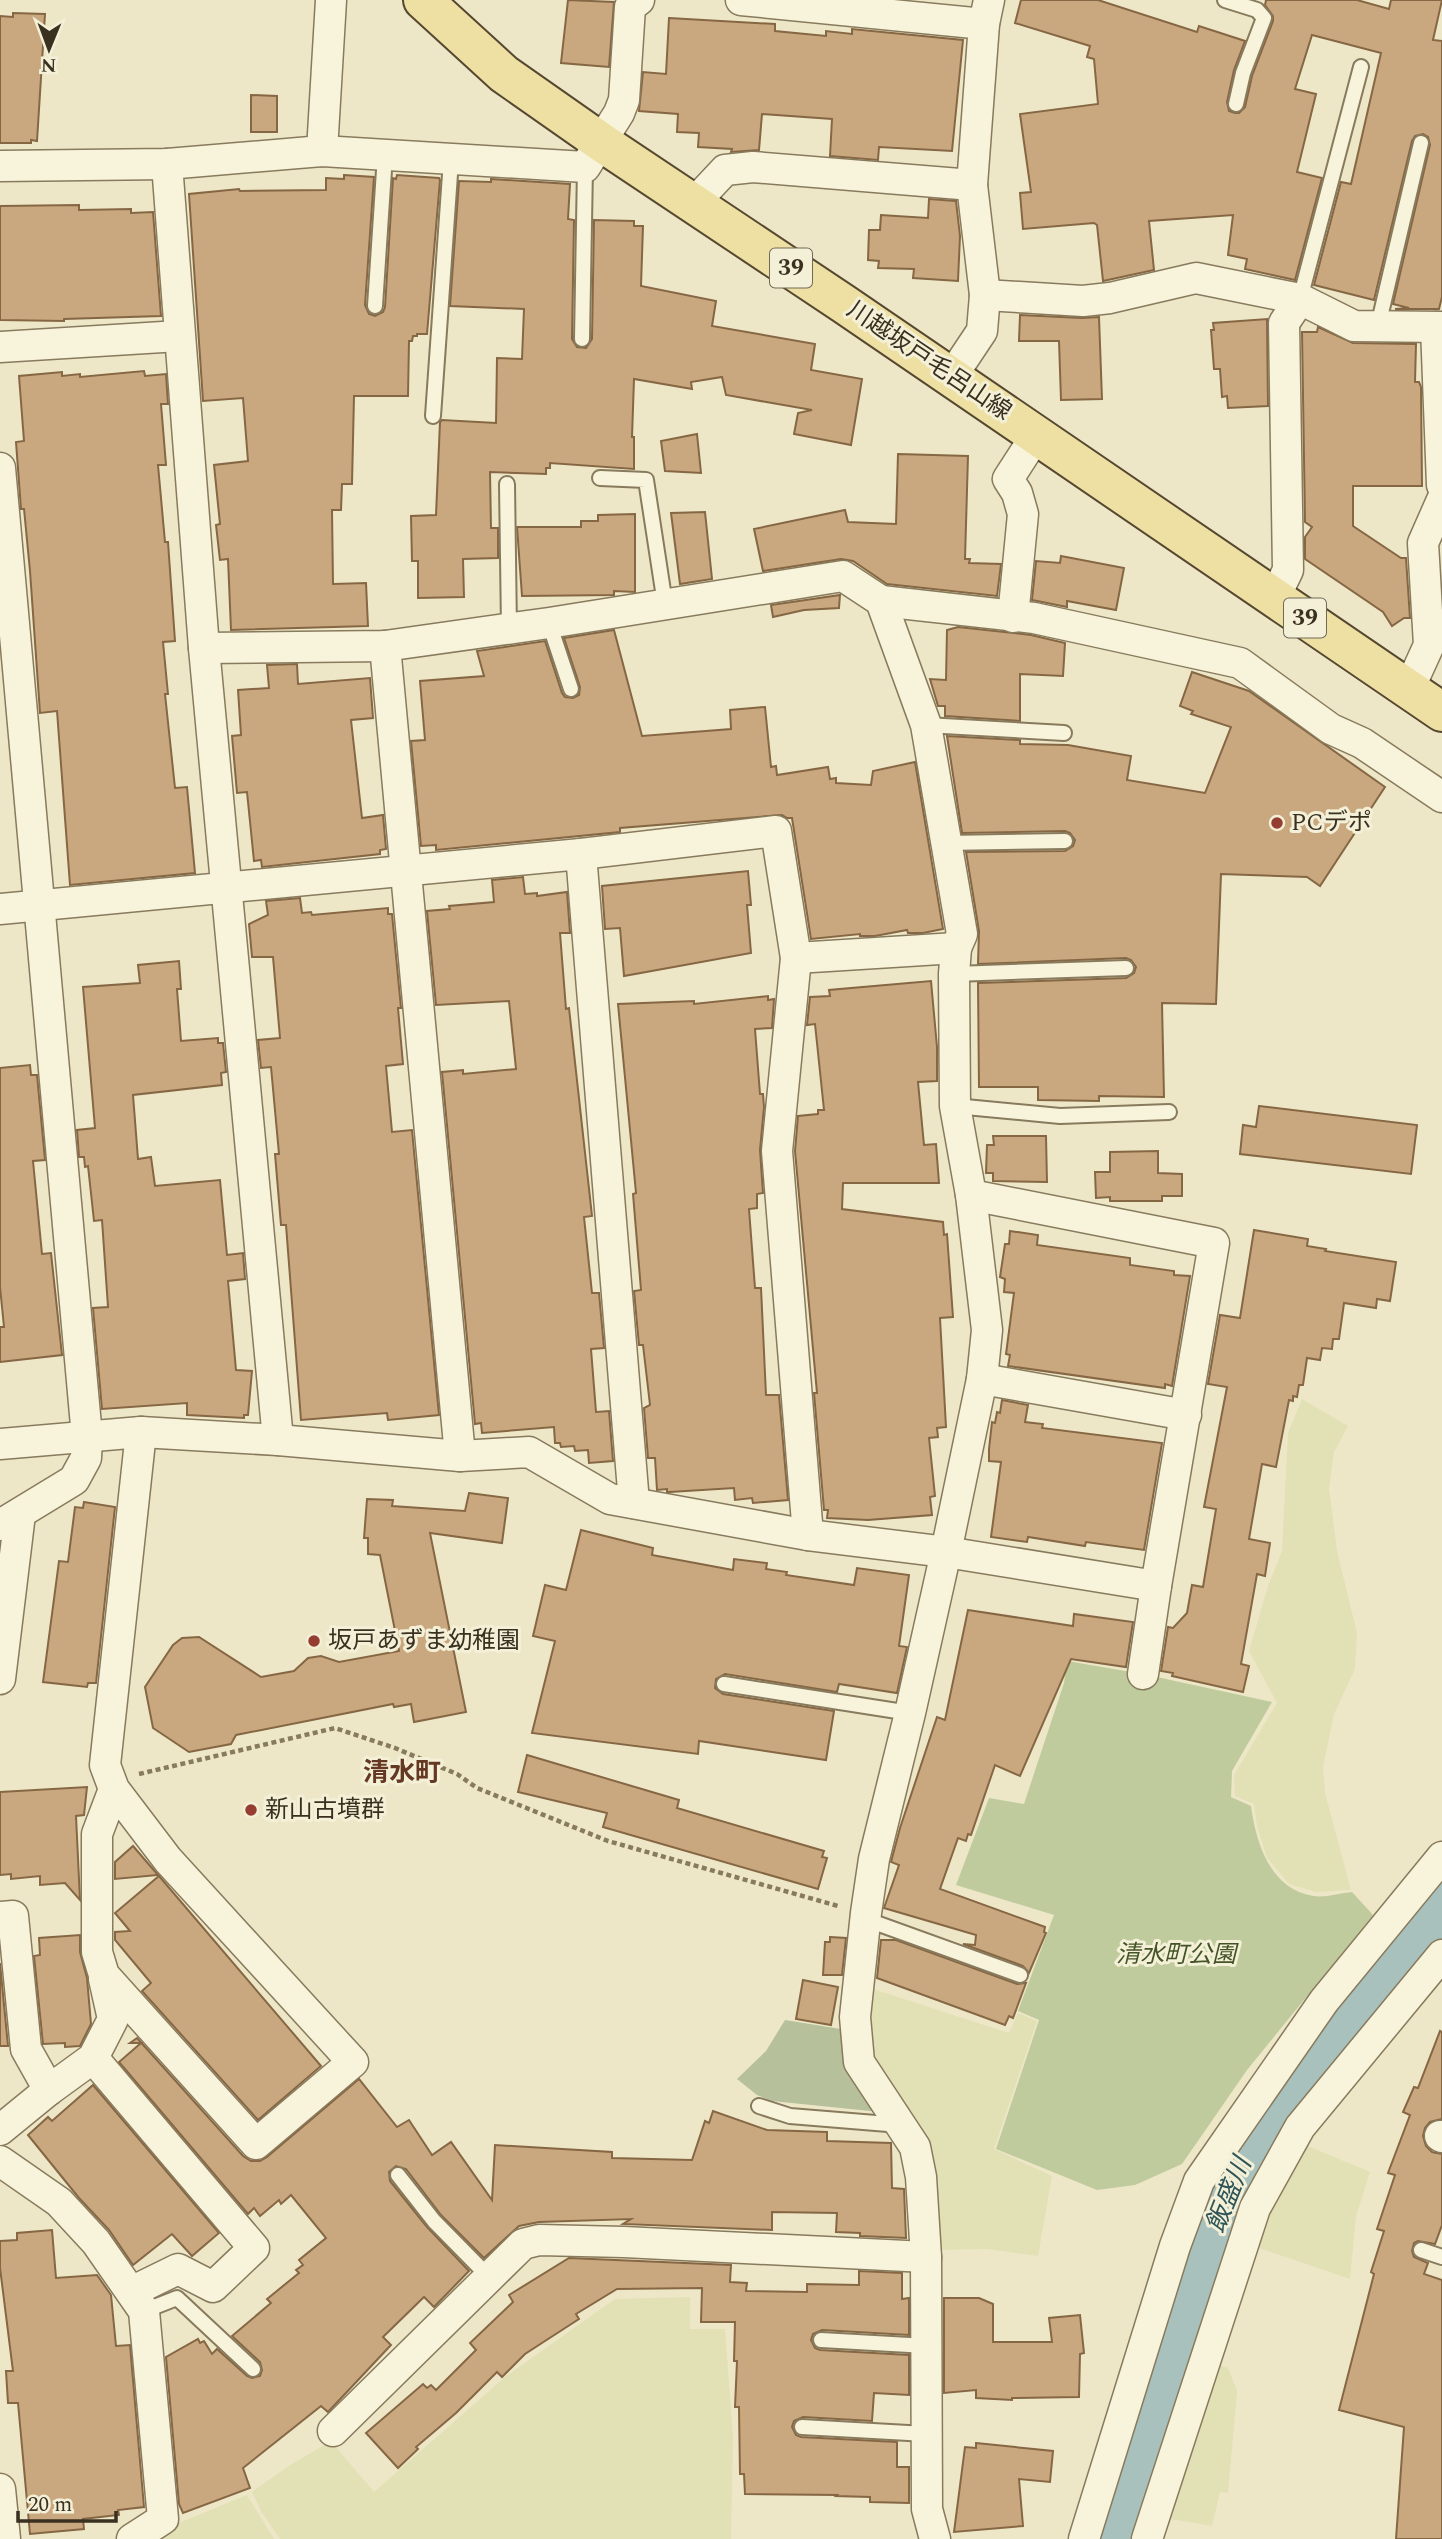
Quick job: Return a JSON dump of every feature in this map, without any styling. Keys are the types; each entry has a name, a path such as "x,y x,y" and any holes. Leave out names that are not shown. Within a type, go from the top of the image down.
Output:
{"main road":[{"name":"川越坂戸毛呂山線","path":"424,0 593,154 694,204 952,376 1442,712"}],"street":[{"path":"322,151 331,0"},
{"path":"0,166 167,164 322,151 451,160 593,154 619,113 624,100 630,7 639,0"},
{"path":"741,0 987,12 972,185 985,295 982,331 952,376"},
{"path":"167,164 204,648 278,1440"},
{"path":"694,204 725,170 753,167 972,185"},
{"path":"985,295 1097,300 1196,278 1211,279 1300,299 1354,326 1439,327 1442,485"},
{"path":"1275,597 1288,570 1284,323 1300,299"},
{"path":"0,347 179,336"},
{"path":"1013,617 1023,514 1017,493 1007,479 1037,434"},
{"path":"0,468 88,1437 86,1458 74,1480 10,1520 0,1679"},
{"path":"1409,689 1429,645 1423,543 1442,500"},
{"path":"204,648 385,646 843,576 881,601 1034,618 1240,663 1331,729 1362,743 1442,797"},
{"path":"881,601 926,725 962,934 955,961 955,1106 971,1195 987,1330 982,1379 946,1552 874,1859 865,1916 855,2017 859,2062 915,2147 920,2177 926,2257 927,2510 934,2539"},
{"path":"385,646 460,1456"},
{"path":"0,909 581,854 776,831 796,958 777,1152 808,1535"},
{"path":"581,854 634,1503"},
{"path":"796,958 955,961"},
{"path":"971,1195 1214,1243 1143,1674"},
{"path":"982,1379 1186,1415"},
{"path":"104,1975 256,2144 353,2062 168,1860 112,1784 105,1765 141,1432"},
{"path":"0,1444 141,1432 278,1440 460,1456 529,1452 610,1499 808,1535 946,1552 1156,1586"},
{"path":"0,2130 93,2058 113,2019 97,1952 97,1834 112,1784"},
{"path":"1084,2539 1175,2246 1199,2181 1324,2001 1440,1864"},
{"path":"0,1917 13,1916 26,2049 49,2090"},
{"path":"1147,2539 1255,2207 1300,2127 1442,1955"},
{"path":"93,2058 254,2248 213,2287 178,2269 138,2301"},
{"path":"0,2161 59,2202 96,2242 138,2301 163,2519 132,2539"},
{"path":"334,2431 523,2244 539,2240 624,2242 926,2257"},
{"path":"0,2489 5,2539"}],"lane":[{"path":"1225,0 1257,10 1264,18 1243,73 1236,104"},
{"path":"1300,299 1361,67"},
{"path":"1378,326 1421,143"},
{"path":"582,339 593,154"},
{"path":"374,306 385,155"},
{"path":"433,416 451,160"},
{"path":"600,478 646,480 665,604"},
{"path":"507,484 509,629"},
{"path":"549,623 571,689"},
{"path":"926,725 1064,733"},
{"path":"946,843 1065,841"},
{"path":"955,961 1126,968"},
{"path":"955,1106 1059,1116 1169,1112"},
{"path":"724,1684 910,1713"},
{"path":"865,1916 1020,1975"},
{"path":"759,2106 790,2116 901,2125"},
{"path":"398,2175 434,2221 489,2277"},
{"path":"1421,2250 1442,2257"},
{"path":"138,2301 177,2298 253,2368"},
{"path":"821,2340 927,2346"},
{"path":"802,2427 926,2434"}],"path":[{"path":"112,1784 335,1728 395,1748 457,1774 477,1788 608,1841 865,1916"}],"green space":[{"path":"1302,1399 1348,1426 1334,1452 1329,1488 1337,1551 1357,1633 1355,1669 1334,1714 1323,1767 1325,1793 1351,1890 1316,1892 1289,1884 1267,1858 1257,1826 1254,1804 1235,1796 1234,1775 1277,1703 1249,1651 1268,1586 1282,1551 1288,1433"},
{"name":"清水町公園","path":"1067,1661 1143,1674 1272,1702 1232,1771 1231,1797 1251,1806 1261,1849 1276,1874 1286,1884 1298,1892 1313,1896 1352,1892 1373,1915 1247,2070 1182,2164 1135,2185 1097,2190 996,2149 1039,2020 1018,2011 1054,1915 956,1885 989,1798 1024,1804 1064,1683"},
{"path":"873,1989 1009,2033 1018,2013 1037,2021 994,2149 1052,2176 1038,2256 987,2249 933,2250 871,2061 869,2008"},
{"path":"785,2020 847,2030 880,2112 772,2101 757,2095 737,2079 766,2051"},
{"path":"1303,2144 1370,2172 1356,2216 1350,2279 1250,2245"},
{"path":"690,2297 690,2329 725,2329 733,2437 731,2539 280,2539 252,2492 331,2441 374,2492 505,2377 615,2299"},
{"path":"1215,2364 1228,2368 1237,2391 1228,2493 1220,2492 1212,2526 1170,2519 1169,2508"},
{"path":"247,2495 274,2539 154,2539 181,2522"}],"building":[{"path":"568,0 614,2 609,67 561,63"},
{"path":"1021,0 1098,0 1197,32 1199,26 1245,41 1234,70 1227,102 1229,111 1239,113 1245,107 1252,76 1273,21 1273,16 1265,5 1266,0 1357,0 1389,9 1391,0 1442,0 1433,40 1442,41 1442,297 1439,309 1395,309 1409,308 1393,304 1430,145 1428,137 1423,134 1415,136 1412,141 1374,300 1314,285 1341,182 1351,184 1381,53 1312,35 1295,89 1316,94 1297,172 1322,178 1295,280 1245,269 1247,259 1228,255 1233,215 1149,221 1154,270 1103,281 1097,225 1094,223 1023,229 1020,193 1031,192 1020,114 1098,104 1094,59 1087,57 1090,46 1015,23"},
{"path":"13,13 45,14 37,141 31,140 31,143 0,143 0,16 13,17"},
{"path":"669,18 775,24 775,31 826,36 826,31 852,34 852,29 963,40 952,151 879,147 878,160 830,156 832,119 762,114 759,150 731,152 732,149 698,147 699,133 677,132 678,114 639,111 643,72 666,74"},
{"path":"251,95 277,96 277,132 251,132"},
{"path":"344,175 374,177 365,305 369,314 375,316 383,312 385,307 393,178 396,179 397,175 440,180 427,334 417,334 409,341 408,396 354,396 352,484 342,484 341,510 332,510 333,584 366,583 368,626 231,630 228,559 220,560 216,525 220,524 214,465 248,461 243,398 203,401 189,194 239,189 326,190 326,178 344,179"},
{"path":"491,179 570,184 568,219 574,220 572,339 577,347 586,348 592,339 594,220 634,221 634,226 643,226 641,286 716,301 712,326 815,344 811,370 862,379 851,445 794,434 798,413 812,410 726,395 722,377 691,382 692,389 634,379 634,469 550,463 546,474 490,472 491,528 498,528 498,558 463,559 464,597 418,598 418,561 412,561 411,516 436,515 440,422 496,423 497,358 522,359 524,309 450,306 459,181 491,182"},
{"path":"929,199 956,201 960,236 958,281 913,278 914,269 878,268 879,261 868,260 869,230 880,230 881,215 928,218"},
{"path":"79,205 79,210 131,209 131,213 153,212 161,316 64,321 0,320 0,206"},
{"path":"1020,315 1099,317 1102,399 1061,400 1059,341 1019,341"},
{"path":"1267,319 1268,406 1228,408 1227,396 1222,397 1220,369 1214,369 1211,330 1214,330 1213,323"},
{"path":"1318,327 1353,343 1416,344 1415,382 1419,382 1421,387 1422,486 1353,486 1353,526 1401,558 1406,558 1410,618 1404,618 1392,626 1383,612 1305,559 1305,537 1312,527 1305,522 1302,332 1317,332"},
{"path":"144,371 145,376 166,374 168,404 161,404 166,465 158,465 165,542 168,542 175,641 163,642 168,694 165,694 175,788 187,787 195,873 70,885 57,711 40,713 30,571 24,509 21,509 16,442 24,441 19,376 62,372 62,376 80,374 80,377"},
{"path":"697,434 701,473 665,471 661,441"},
{"path":"898,454 968,456 965,559 970,559 969,563 1001,564 997,596 887,584 853,561 841,559 763,571 754,529 845,510 848,522 896,524"},
{"path":"705,512 712,579 680,584 671,513"},
{"path":"635,514 635,592 614,591 614,595 522,596 517,527 581,527 581,521 598,521 598,515"},
{"path":"1061,556 1124,568 1116,610 1067,601 1067,607 1032,600 1036,561 1060,563"},
{"path":"840,595 839,608 804,610 773,617 771,605"},
{"path":"958,627 1031,635 1065,643 1063,676 1020,674 1020,721 945,716 945,706 938,706 930,679 946,680 947,630"},
{"path":"614,630 642,736 731,729 730,710 765,707 771,767 776,766 777,775 828,767 830,779 836,778 836,783 871,785 873,771 915,762 943,929 923,933 908,933 907,930 875,936 860,934 811,939 792,818 782,815 620,828 620,832 436,850 436,845 421,846 411,741 425,740 420,681 484,676 477,651 545,641 562,693 565,697 573,698 579,695 580,687 564,638"},
{"path":"297,664 298,684 370,678 373,718 351,720 362,818 383,815 386,849 380,850 380,854 262,867 261,860 254,861 247,792 237,793 232,736 241,735 238,690 269,688 267,665"},
{"path":"1192,672 1249,691 1385,787 1320,886 1307,877 1221,874 1216,1004 1162,1003 1164,1097 1099,1096 1099,1101 1038,1100 1038,1087 979,1087 978,983 1126,978 1134,973 1136,967 1126,958 978,964 979,931 966,852 1065,851 1073,846 1075,840 1065,831 962,833 947,736 1020,740 1020,744 1068,745 1131,756 1127,780 1205,793 1231,727 1191,714 1193,711 1180,706"},
{"path":"748,871 751,905 747,905 751,953 624,976 620,928 605,929 602,886"},
{"path":"523,877 525,894 537,893 537,896 567,892 570,933 560,933 566,1009 569,1008 592,1216 584,1217 592,1293 599,1293 604,1348 591,1349 596,1412 609,1411 613,1461 589,1463 588,1450 575,1451 574,1446 561,1447 560,1443 555,1443 554,1427 482,1433 481,1423 475,1424 442,1072 463,1070 463,1074 516,1069 509,1001 436,1005 427,911 494,902 492,880"},
{"path":"300,898 302,913 311,912 312,915 388,908 388,914 392,914 401,1008 398,1008 403,1064 386,1066 392,1132 412,1130 439,1415 388,1420 387,1413 301,1420 286,1225 281,1225 275,1154 279,1154 271,1067 261,1068 258,1040 280,1038 273,957 252,957 249,924 268,915 266,901"},
{"path":"179,961 181,989 177,989 181,1041 218,1038 218,1043 223,1043 226,1072 221,1073 222,1085 133,1095 138,1159 151,1157 155,1186 220,1180 227,1255 243,1253 245,1279 228,1281 236,1370 252,1371 248,1415 244,1415 244,1418 187,1415 187,1403 102,1409 93,1308 108,1307 102,1220 94,1221 88,1166 85,1167 84,1157 79,1157 77,1130 95,1128 83,987 140,983 138,965"},
{"path":"931,981 937,1081 918,1082 924,1145 936,1144 939,1183 843,1183 842,1209 943,1222 944,1235 947,1234 953,1317 940,1318 946,1427 937,1428 938,1437 929,1438 935,1496 930,1497 932,1515 868,1520 827,1518 828,1510 824,1510 814,1393 817,1393 795,1151 798,1116 818,1114 818,1110 824,1110 815,1024 807,1025 810,997 830,996 829,990"},
{"path":"768,996 768,1000 774,999 772,1028 755,1029 760,1094 763,1094 764,1107 760,1150 763,1193 757,1194 757,1208 749,1209 755,1288 761,1288 766,1395 779,1395 788,1500 753,1503 752,1498 735,1500 734,1488 670,1492 667,1492 667,1489 657,1490 655,1458 648,1458 644,1408 650,1405 643,1345 639,1345 634,1291 641,1290 633,1194 636,1193 618,1004 694,1001 694,1004"},
{"path":"30,1065 31,1075 37,1075 45,1160 33,1161 42,1254 51,1253 62,1355 0,1362 0,1327 4,1327 0,1287 0,1068"},
{"path":"1259,1106 1417,1125 1411,1174 1240,1154 1243,1125 1256,1127"},
{"path":"993,1136 1046,1136 1047,1182 993,1181 993,1173 986,1173 987,1145 994,1145"},
{"path":"1158,1151 1158,1173 1182,1174 1182,1196 1162,1196 1162,1201 1110,1201 1110,1197 1096,1198 1095,1172 1110,1172 1110,1152"},
{"path":"1254,1230 1308,1239 1307,1246 1326,1249 1325,1251 1396,1262 1390,1301 1377,1299 1376,1308 1344,1303 1339,1339 1333,1339 1332,1349 1322,1348 1320,1360 1307,1358 1303,1385 1299,1385 1297,1397 1293,1396 1293,1401 1289,1400 1276,1467 1262,1464 1249,1539 1270,1543 1265,1576 1257,1574 1241,1664 1249,1666 1243,1692 1172,1676 1173,1673 1161,1671 1168,1627 1173,1628 1187,1613 1192,1585 1203,1587 1216,1509 1204,1507 1227,1387 1208,1384 1220,1315 1240,1318"},
{"path":"1010,1231 1038,1235 1037,1245 1130,1258 1130,1265 1190,1276 1172,1386 1165,1384 1165,1388 1008,1366 1010,1355 1006,1354 1014,1293 1004,1292 1005,1279 1000,1277 1005,1244 1009,1244"},
{"path":"1002,1400 1028,1405 1025,1422 1043,1424 1042,1428 1162,1443 1144,1550 1086,1542 1085,1546 1028,1537 1027,1542 991,1537 1001,1462 989,1461 989,1449 992,1422 995,1423 997,1412 1000,1413"},
{"path":"469,1493 508,1498 502,1543 430,1533 466,1712 414,1722 411,1704 394,1707 393,1704 236,1735 231,1744 189,1752 153,1728 145,1687 173,1645 182,1638 199,1637 261,1677 294,1671 308,1658 321,1656 339,1662 399,1651 380,1555 368,1554 368,1538 364,1538 367,1499 393,1500 392,1506 465,1511"},
{"path":"84,1502 115,1507 96,1683 88,1683 87,1687 43,1682 59,1561 68,1562 75,1507 83,1508"},
{"path":"581,1530 653,1548 652,1555 733,1570 734,1559 767,1563 766,1569 787,1572 786,1575 854,1585 857,1568 909,1575 899,1646 907,1647 897,1693 839,1684 837,1692 725,1674 716,1679 715,1688 723,1694 834,1711 826,1760 699,1741 698,1754 532,1733 555,1641 533,1636 545,1585 566,1590"},
{"path":"968,1610 1073,1626 1074,1614 1133,1622 1126,1667 1071,1659 1020,1776 995,1765 971,1835 968,1834 966,1841 958,1838 940,1889 1045,1927 1046,1933 1029,1973 1023,1966 963,1944 975,1945 976,1935 884,1908 899,1865 891,1862 900,1828 937,1717 945,1720"},
{"path":"527,1755 679,1800 677,1808 824,1851 822,1857 827,1858 818,1889 603,1827 607,1813 518,1792"},
{"path":"87,1787 84,1815 76,1816 80,1900 65,1883 40,1885 40,1876 11,1879 11,1874 0,1875 0,1792"},
{"path":"133,1846 158,1875 115,1879 115,1862"},
{"path":"159,1876 321,2066 258,2120 142,1991 151,1983 115,1940 115,1932 130,1931 115,1913"},
{"path":"80,1935 91,2024 80,2046 65,2047 65,2043 43,2044 34,1956 40,1955 39,1938"},
{"path":"830,1937 846,1938 842,1975 823,1975 825,1942 830,1942"},
{"path":"881,1940 896,1940 1017,1984 1026,1983 1013,2018 1009,2016 1005,2025 877,1978"},
{"path":"0,1963 8,2046 0,2046"},
{"path":"803,1980 838,1987 831,2025 796,2019"},
{"path":"1440,2031 1442,2119 1430,2122 1423,2136 1426,2146 1432,2152 1442,2154 1442,2225 1435,2244 1418,2241 1414,2243 1412,2251 1414,2257 1428,2263 1424,2274 1442,2280 1442,2539 1396,2539 1404,2427 1339,2410 1374,2274 1371,2272 1384,2231 1377,2229 1395,2175 1388,2173 1410,2115 1403,2112 1414,2087 1418,2088"},
{"path":"137,2038 243,2156 251,2161 260,2161 267,2157 359,2079 397,2127 409,2120 432,2155 451,2142 492,2200 495,2145 612,2152 612,2158 692,2160 705,2121 709,2123 713,2111 767,2130 827,2132 827,2141 891,2143 892,2188 904,2189 906,2238 836,2232 837,2213 772,2212 772,2230 623,2224 631,2219 539,2222 519,2226 484,2258 441,2215 406,2169 396,2166 389,2172 390,2181 427,2227 469,2271 434,2307 424,2297 383,2337 391,2345 328,2412 321,2406 243,2468 250,2488 183,2513 179,2504 166,2357 198,2339 200,2343 204,2341 212,2354 217,2349 247,2376 260,2376 260,2362 232,2336 271,2303 267,2299 299,2273 296,2270 303,2265 299,2260 326,2238 291,2195 281,2204 279,2200 260,2216 254,2208 248,2214 119,2062 141,2043 130,2043"},
{"path":"93,2085 219,2233 192,2256 172,2234 133,2265 109,2230 28,2135 48,2117 52,2121"},
{"path":"52,2230 56,2278 97,2275 111,2295 116,2346 130,2345 144,2507 118,2510 119,2515 83,2519 84,2529 30,2534 18,2403 8,2403 6,2371 13,2371 0,2268 0,2241 17,2240 17,2233"},
{"path":"569,2258 731,2265 730,2282 747,2283 746,2291 807,2292 807,2284 859,2285 859,2271 902,2273 902,2299 909,2298 909,2335 822,2330 813,2334 811,2340 815,2348 820,2350 909,2355 909,2395 874,2393 872,2421 803,2417 794,2421 792,2427 796,2435 801,2437 897,2442 897,2467 909,2467 909,2503 870,2502 870,2497 837,2495 745,2494 744,2474 740,2474 739,2407 735,2407 735,2322 701,2322 702,2288 617,2289 576,2314 579,2319 525,2354 502,2377 497,2372 456,2413 416,2447 418,2449 398,2468 366,2433 423,2384 427,2388 431,2385 436,2390 476,2350 470,2343 513,2302 509,2295"},
{"path":"944,2298 979,2298 993,2304 993,2342 1052,2342 1049,2318 1080,2315 1084,2353 1080,2354 1079,2397 1012,2400 976,2398 976,2390 944,2393"},
{"path":"976,2443 1053,2451 1050,2482 1019,2479 1023,2526 954,2532 965,2447 976,2448"}],"waterway":[{"name":"飯盛川","path":"1121,2539 1148,2456 1216,2219 1242,2157 1284,2090 1442,1907"}],"place":[{"name":"PCデポ","path":"1277,823"},
{"name":"坂戸あずま幼稚園","path":"314,1641"},
{"name":"新山古墳群","path":"251,1810"}],"district":[{"name":"清水町","path":"402,1773"}]}
